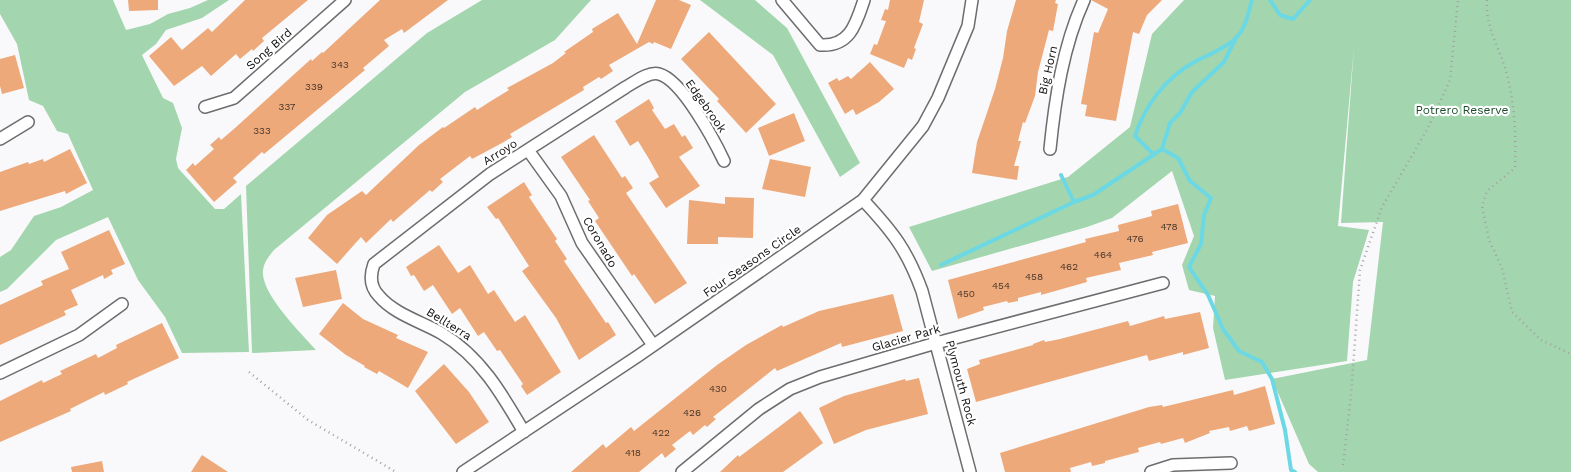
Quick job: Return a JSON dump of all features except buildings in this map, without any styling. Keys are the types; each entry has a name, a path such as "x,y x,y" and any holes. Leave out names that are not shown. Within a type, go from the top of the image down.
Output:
{"street":[{"name":"Song Bird","path":"205,107 234,98 345,0"},
{"path":"782,0 820,45 830,46 846,40 854,28 864,0"},
{"name":"Four Seasons Circle","path":"463,472 654,346 863,200 923,126 938,98 968,26 972,0"},
{"name":"Big Horn","path":"1050,149 1054,104 1075,20 1084,0"},
{"name":"Arroyo","path":"371,274 374,264 490,174 626,87 649,75 659,74"},
{"name":"Edgebrook","path":"659,74 672,82 686,98 708,130 724,160"},
{"path":"0,139 28,122"},
{"name":"Coronado","path":"528,150 561,196 582,243 654,346"},
{"name":"Plymouth Rock","path":"863,200 899,241 913,268 936,343 970,472"},
{"name":"Bellterra","path":"371,274 372,286 378,296 384,301 443,334 468,352 485,371 505,399 524,432"},
{"name":"Glacier Park","path":"682,472 759,409 790,389 820,377 936,343 1163,284"},
{"path":"0,373 79,335 122,304"},
{"path":"1151,472 1173,465 1231,463"}],"path":[{"path":"1343,465 1352,396 1360,270 1382,207 1428,128 1450,80 1458,0"},
{"path":"1487,0 1486,10 1506,70 1516,123 1515,168 1487,191 1482,206 1489,240 1502,268 1512,312 1541,340 1571,354"},
{"path":"249,372 308,420 396,472"}],"green space":[{"path":"0,0 113,0 126,30 150,24 168,14 190,8 208,0 229,0 202,18 166,30 156,44 142,55 163,98 173,103 182,128 176,159 178,168 215,209 224,209 241,194 249,352 182,353 165,317 138,280 108,217 56,240 7,289 0,292 0,257 11,250 34,216 61,207 93,190 68,134 57,131 43,106 29,100 17,44 0,14"},
{"path":"482,0 591,0 555,40 465,92 274,250 263,270 268,290 274,301 316,350 252,353 246,186 427,33"},
{"path":"700,0 755,0 787,28 860,163 840,177 773,55"},
{"name":"Potrero Reserve","path":"1184,0 1571,0 1571,472 1318,472 1309,464 1272,379 1367,360 1383,222 1341,223 1354,47 1338,226 1369,230 1353,282 1347,361 1225,380 1213,328 1215,296 1189,290 1182,265 1194,236 1172,171 1112,218 1087,227 932,271 909,227 1068,177 1130,127 1152,34"}],"waterway":[{"path":"1154,155 1135,136 1151,103 1175,75 1236,38 1244,25 1252,0"},
{"path":"1270,0 1280,15 1293,19 1310,0"},
{"path":"1162,149 1170,123 1180,113 1192,92 1224,62 1236,38"},
{"path":"1061,175 1074,202 1093,195 1162,149 1178,158 1190,181 1211,198 1204,215 1201,244 1189,267 1208,295 1223,329 1239,351 1262,362 1272,379 1285,430 1291,470 1295,472"},
{"path":"941,265 1074,202"}]}
